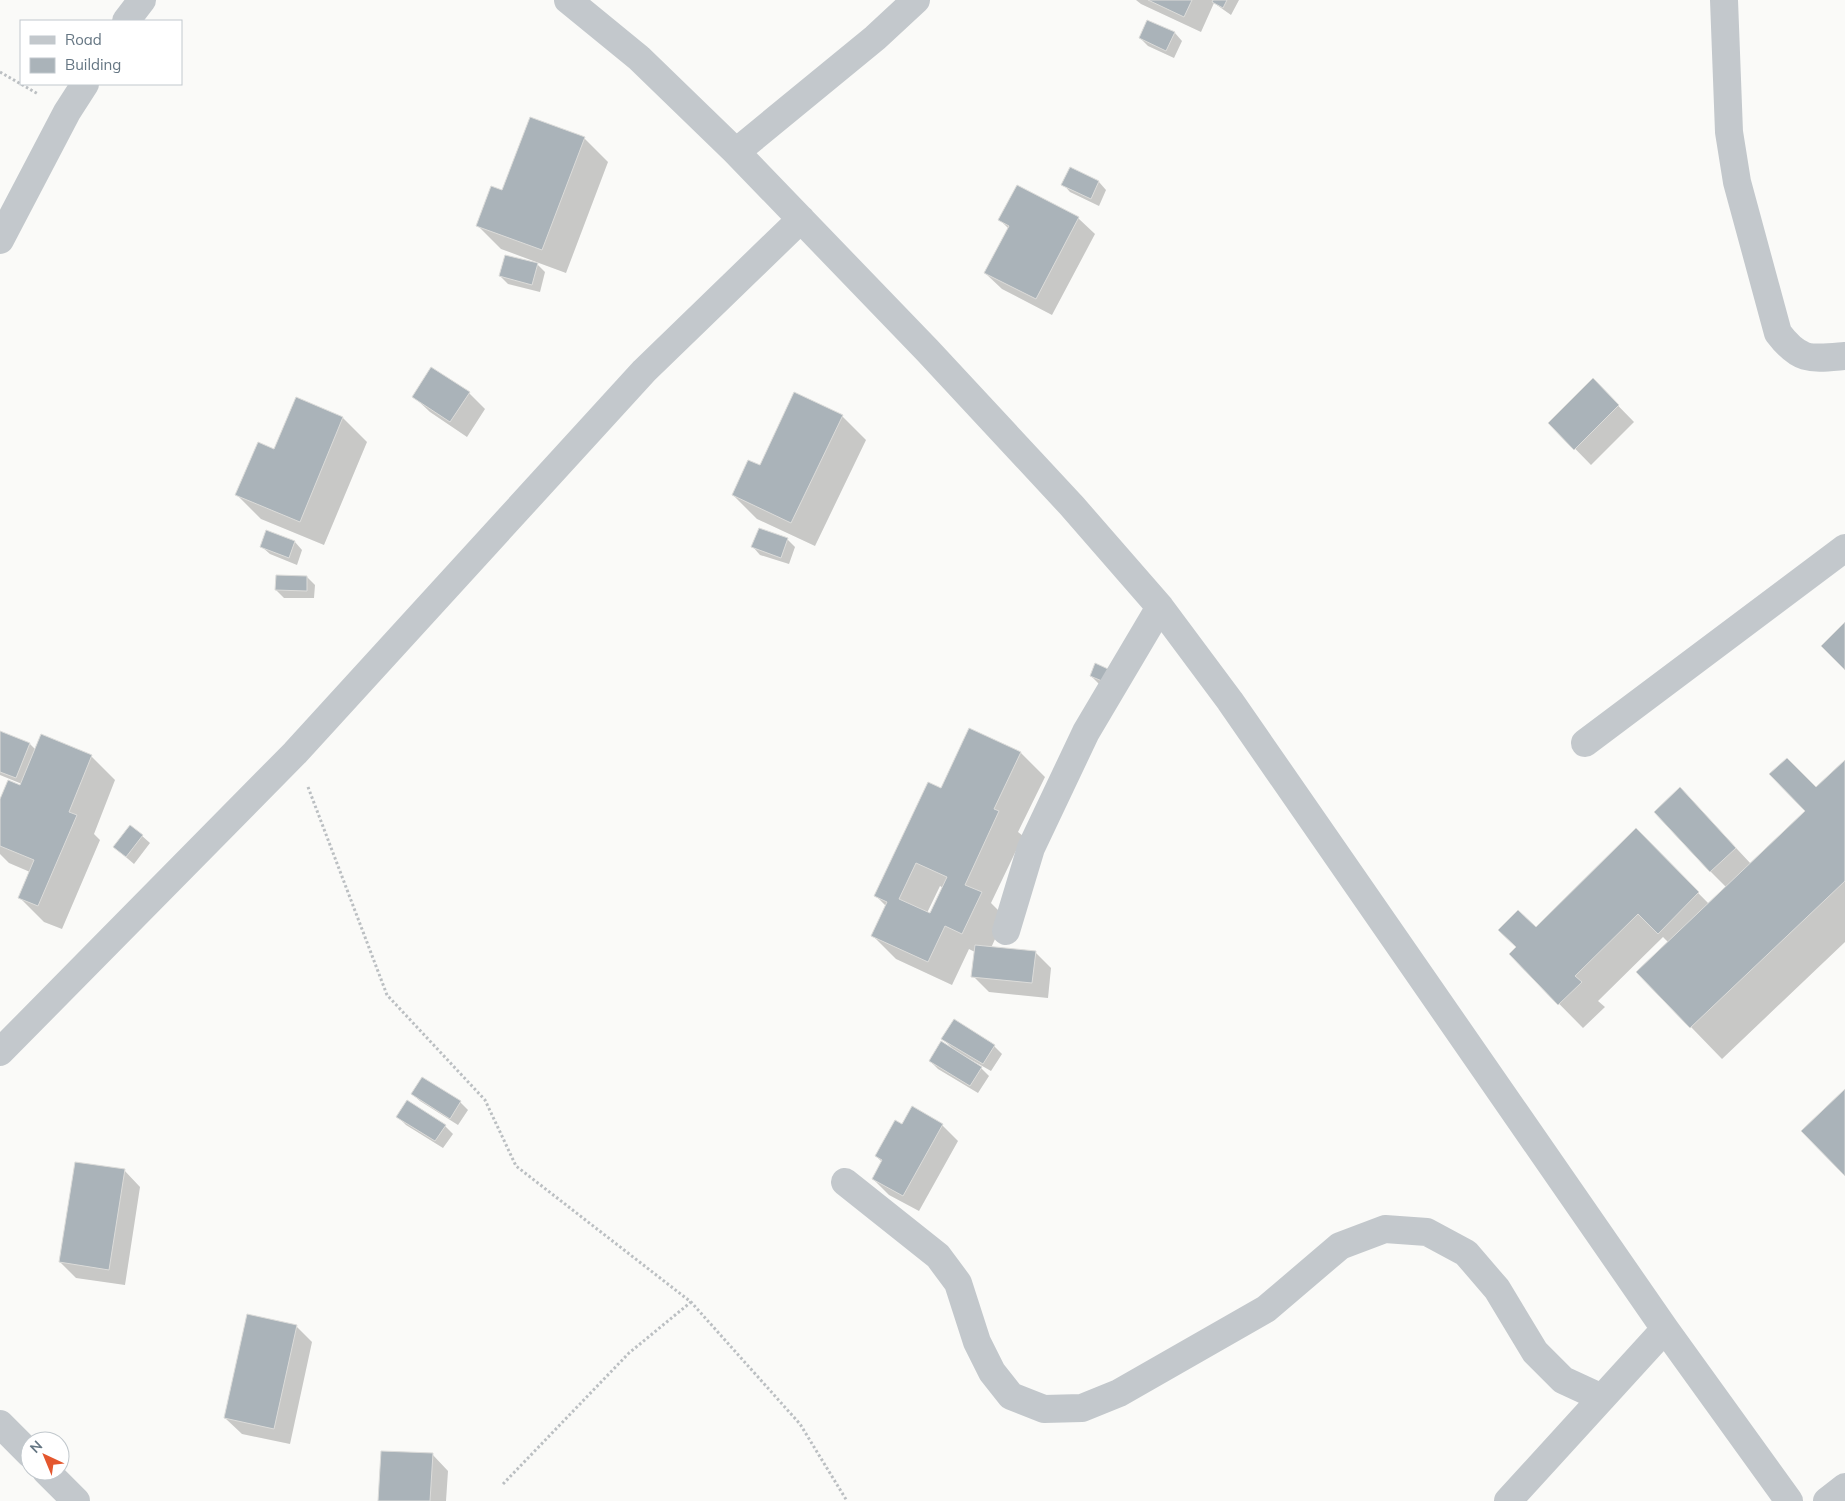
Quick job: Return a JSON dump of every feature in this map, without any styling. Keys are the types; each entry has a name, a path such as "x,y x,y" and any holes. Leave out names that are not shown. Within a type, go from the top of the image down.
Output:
{"street":[{"path":"127,20 142,0"},
{"path":"568,0 640,58 736,152 996,423 1160,607 1230,701 1665,1329 1789,1501"},
{"path":"736,152 875,38 916,0"},
{"path":"1724,0 1729,132 1737,182 1778,333 1791,350 1812,358 1845,356"},
{"path":"0,240 67,112 84,85"},
{"path":"0,1052 295,753 644,371 801,219"},
{"path":"1585,743 1845,548"},
{"path":"1006,931 1031,848 1081,741 1160,607"},
{"path":"845,1182 938,1256 958,1283 976,1342 992,1372 1012,1396 1044,1409 1082,1408 1119,1393 1266,1309 1340,1246 1385,1230 1427,1232 1466,1253 1497,1289 1535,1352 1563,1380 1602,1398"},
{"path":"1508,1501 1665,1329"},
{"path":"0,1424 20,1444"},
{"path":"56,1481 76,1501"},
{"path":"1827,1501 1845,1487"}],"path":[{"path":"0,72 20,84"},
{"path":"22,85 67,112"},
{"path":"295,753 387,995 485,1100 516,1166 691,1302 800,1424 847,1501"},
{"path":"503,1484 629,1353 691,1302"}],"building":[{"path":"1148,0 1192,0 1184,17"},
{"path":"1213,0 1227,0 1223,8 1212,2"},
{"path":"1147,20 1175,32 1166,51 1139,38"},
{"path":"530,117 585,137 542,250 476,226 491,186 502,190"},
{"path":"1070,167 1099,181 1091,199 1061,185"},
{"path":"1017,185 1079,217 1036,299 984,273 1009,226 998,220"},
{"path":"505,255 538,263 532,285 499,276"},
{"path":"431,367 470,392 450,422 412,397"},
{"path":"1593,378 1619,405 1574,450 1548,423"},
{"path":"794,392 843,415 791,523 732,495 748,460 760,465"},
{"path":"296,397 343,417 300,522 235,495 258,442 274,449"},
{"path":"759,528 788,538 781,558 751,547"},
{"path":"266,530 295,541 289,558 260,547"},
{"path":"276,575 307,576 307,591 275,590"},
{"path":"1845,622 1845,670 1821,646"},
{"path":"1095,663 1108,669 1102,681 1090,676"},
{"path":"969,728 1021,752 994,809 999,811 965,885 982,892 962,934 945,926 928,962 871,936 887,902 874,896 928,782 941,788","holes":["916,863 947,877 930,913 899,899"]},
{"path":"0,731 30,743 16,778 0,772"},
{"path":"41,734 92,755 69,812 77,815 38,906 18,898 34,860 0,846 0,799 8,780 20,785"},
{"path":"1787,758 1816,787 1845,760 1845,881 1690,1028 1636,972 1805,811 1769,774"},
{"path":"1680,787 1736,848 1710,872 1654,812"},
{"path":"130,825 143,835 126,857 113,847"},
{"path":"1636,828 1699,892 1658,934 1638,914 1575,976 1582,982 1558,1005 1509,954 1516,947 1498,930 1518,910 1536,927"},
{"path":"975,945 1036,951 1032,983 971,977"},
{"path":"954,1019 995,1045 983,1064 941,1039"},
{"path":"941,1041 982,1067 970,1086 929,1061"},
{"path":"422,1077 461,1101 450,1119 411,1094"},
{"path":"1845,1089 1845,1176 1801,1131"},
{"path":"407,1100 446,1125 435,1141 396,1117"},
{"path":"912,1106 943,1124 903,1196 872,1179 882,1160 875,1156 895,1120 902,1124"},
{"path":"75,1162 125,1169 109,1270 59,1262"},
{"path":"247,1314 297,1325 274,1429 224,1418"},
{"path":"381,1451 433,1453 430,1501 378,1501"}]}
